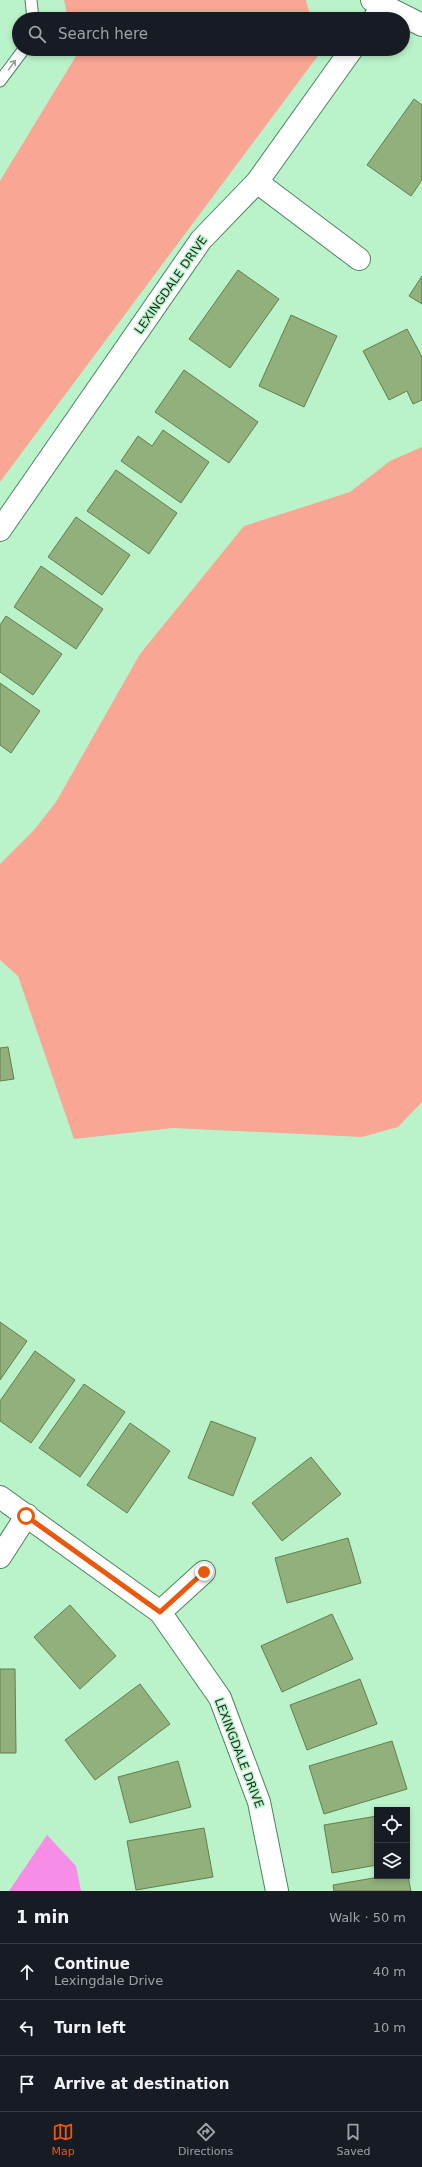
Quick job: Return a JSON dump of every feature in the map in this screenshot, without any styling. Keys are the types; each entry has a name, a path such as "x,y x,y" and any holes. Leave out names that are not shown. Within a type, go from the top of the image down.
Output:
{"street":[{"path":"379,6 393,12"},
{"path":"410,20 422,25"},
{"name":"LEXINGDALE DRIVE","path":"0,530 201,240 257,182 347,56"},
{"path":"257,182 359,259"},
{"name":"LEXINGDALE DRIVE","path":"0,1497 160,1612 220,1698 260,1802 277,1891"},
{"path":"0,1557 26,1516"},
{"path":"160,1612 204,1572"}],"lane":[{"path":"31,0 32,12"},
{"path":"0,82 19,56"}],"shaded area":[{"path":"64,0 306,0 309,12 67,12"},
{"path":"76,56 318,56 0,482 0,181"},
{"path":"422,447 422,1102 398,1127 362,1137 173,1128 74,1139 18,976 0,960 0,864 34,830 56,802 140,654 244,526 350,492 390,461"},
{"path":"47,1835 76,1866 81,1891 9,1891"}],"building":[{"path":"414,99 422,105 422,180 411,196 367,165"},
{"path":"238,270 279,299 230,368 189,339"},
{"path":"422,276 422,304 409,296"},
{"path":"291,315 337,336 304,407 259,386"},
{"path":"407,329 422,357 422,400 413,404 407,391 389,400 363,351"},
{"path":"184,370 258,422 229,463 155,412"},
{"path":"163,430 209,462 181,503 121,461 138,436 152,446"},
{"path":"116,470 177,513 149,554 87,511"},
{"path":"76,517 130,555 102,595 48,557"},
{"path":"41,566 103,609 76,649 14,607"},
{"path":"6,616 62,654 33,695 0,672 0,625"},
{"path":"0,683 40,711 11,753 0,745"},
{"path":"8,1047 14,1079 0,1081 0,1048"},
{"path":"0,1322 27,1341 0,1380"},
{"path":"35,1351 75,1380 31,1443 0,1421 0,1401"},
{"path":"84,1384 125,1412 80,1477 39,1448"},
{"path":"211,1421 256,1438 233,1496 188,1478"},
{"path":"130,1423 170,1451 127,1513 87,1485"},
{"path":"311,1457 341,1494 282,1541 252,1503"},
{"path":"348,1538 361,1583 287,1603 275,1558"},
{"path":"70,1605 116,1656 80,1689 34,1637"},
{"path":"332,1614 353,1659 282,1692 261,1646"},
{"path":"0,1669 15,1669 16,1753 0,1753"},
{"path":"360,1679 377,1724 307,1750 290,1705"},
{"path":"140,1684 170,1724 95,1780 65,1740"},
{"path":"392,1741 407,1789 324,1814 309,1766"},
{"path":"178,1761 191,1807 130,1823 118,1777"},
{"path":"374,1817 374,1866 332,1873 324,1825"},
{"path":"204,1828 213,1877 136,1890 127,1841"},
{"path":"374,1878 408,1879 411,1891 334,1891 333,1885"}],"route":[{"path":"26,1516 160,1612 204,1572"}]}
